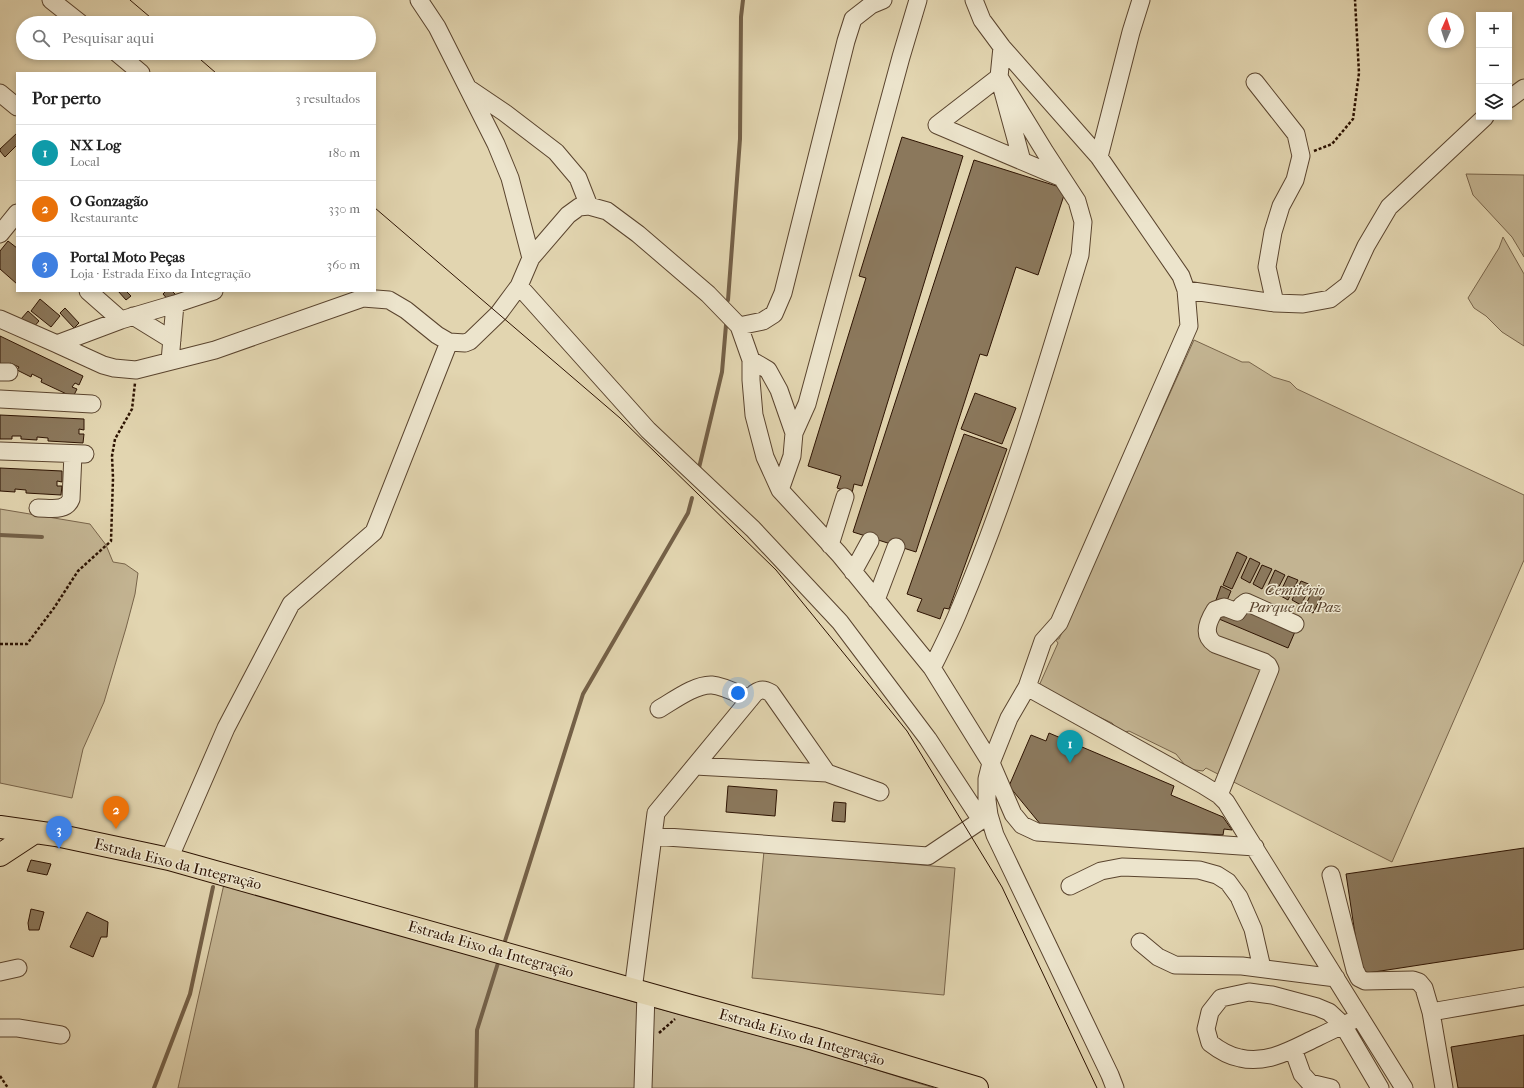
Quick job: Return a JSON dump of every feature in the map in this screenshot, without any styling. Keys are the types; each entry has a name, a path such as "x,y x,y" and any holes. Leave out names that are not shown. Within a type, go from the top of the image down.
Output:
{"main road":[{"name":"Estrada Eixo da Integração","path":"0,827 35,832 169,858 691,1006 814,1038 977,1088"},
{"path":"0,855 35,832"}],"street":[{"path":"51,0 71,16"},
{"path":"419,0 437,26 496,144 510,178 531,258"},
{"path":"740,326 763,322 774,314 783,293 846,40 853,19 871,5 883,0"},
{"path":"780,490 792,456 794,433 807,404 901,57 918,0"},
{"path":"974,0 982,20 1002,47 1099,157 1181,276 1186,290 1189,326 1059,623 1043,641 1027,687 1009,718 991,763 987,779 985,818"},
{"path":"1099,157 1131,32 1141,0"},
{"path":"1002,47 999,77 1022,161"},
{"path":"124,60 136,71"},
{"path":"999,77 937,125 1062,178"},
{"path":"932,668 960,608 1010,478 1030,419 1080,255 1082,222 1078,201 999,77"},
{"path":"1255,82 1296,134 1301,156 1295,180 1281,206 1273,232 1267,267 1275,303"},
{"path":"468,88 505,113 556,152 578,178 589,206"},
{"path":"1512,97 1524,88"},
{"path":"0,93 16,106"},
{"path":"1186,290 1275,303 1303,304 1330,299 1348,285 1366,246 1389,207 1482,120"},
{"path":"0,319 103,364 114,368 136,370 215,350 363,298 389,300 406,310 437,335 449,342 465,343 470,341 499,313 519,286 531,258 568,215 579,207 589,206 607,211 626,224 708,294 740,326 750,360 754,415 765,457 780,490 830,545 932,668 991,763 1013,814 1022,825 1037,832 1255,847"},
{"path":"519,286 648,430 753,529 840,622 928,739 985,818 995,835 1068,984 1115,1088"},
{"path":"89,292 127,318 172,340"},
{"path":"57,344 127,318 211,292"},
{"path":"170,361 175,304"},
{"path":"169,858 226,728 291,604 374,532 449,342"},
{"path":"750,360 768,370 779,390 794,433"},
{"path":"0,399 92,404"},
{"path":"0,451 79,454 70,503 63,508 38,508"},
{"path":"830,545 845,497"},
{"path":"853,572 870,541"},
{"path":"876,600 896,547"},
{"path":"1219,795 1270,669 1264,662 1215,644 1210,640 1207,635 1212,615 1215,610 1224,607 1237,612 1246,602 1295,624"},
{"path":"659,709 699,686 711,685 721,687 750,699"},
{"path":"1027,687 1219,795 1231,808 1404,1088"},
{"path":"643,1088 644,1048 640,991 656,813 755,693 760,690 765,689 771,693 827,773"},
{"path":"695,766 827,773 880,792"},
{"path":"653,836 928,856 985,818"},
{"path":"1070,886 1101,870 1122,867 1199,870 1217,875 1228,882 1239,897 1253,929 1262,968"},
{"path":"1332,875 1355,970 1359,978 1365,981 1413,980 1419,982 1424,988 1431,1012 1444,1088"},
{"path":"1140,942 1158,957 1175,965 1228,965 1336,978"},
{"path":"0,972 18,968"},
{"path":"1360,1017 1343,1025 1293,1049 1277,1056 1263,1059 1240,1058 1226,1054 1210,1043 1206,1030 1210,1012 1221,998 1249,992 1272,995 1317,1007 1329,1012 1343,1025 1380,1088"},
{"path":"1431,1012 1524,996"},
{"path":"0,1028 18,1028 61,1036"},
{"path":"1293,1049 1302,1074 1310,1083 1331,1088"}],"path":[{"path":"1301,156 1332,144 1353,119 1359,73 1355,0"},
{"path":"0,644 27,644 54,608 78,571 111,541 113,478 112,456 115,439 132,410 136,370"},
{"path":"644,1048 691,1006"},
{"path":"0,1076 8,1088"}],"green space":[{"path":"1466,174 1524,175 1524,257 1512,237 1473,195"},
{"path":"1503,237 1524,274 1524,346 1502,332 1486,316 1474,308 1468,298 1499,248"},
{"name":"Cemitério Parque da Paz","path":"1194,340 1242,362 1249,362 1273,377 1290,382 1297,389 1524,495 1524,560 1392,862 1206,768 1203,771 1188,769 1176,754 1129,731 1122,733 1112,723 1038,688 1058,643 1055,639 1059,639"},
{"path":"0,509 90,524 106,545 113,562 125,564 138,573 135,594 126,628 104,702 83,749 72,798 0,783"},
{"path":"764,851 955,868 944,995 752,978"},
{"path":"224,884 645,1005 823,1053 934,1088 178,1088"}],"building":[{"path":"16,134 16,146 5,157 0,149"},
{"path":"902,137 963,156 862,486 854,484 852,493 837,488 841,476 808,466 866,278 859,276"},
{"path":"974,160 1066,189 1038,275 1016,267 987,356 980,354 916,552 853,532"},
{"path":"8,241 16,247 16,283 0,269 0,251"},
{"path":"119,292 127,292 131,296 126,300"},
{"path":"165,292 173,292 176,295 169,301 163,294"},
{"path":"40,299 60,316 51,327 31,311"},
{"path":"65,308 79,323 74,328 60,313"},
{"path":"28,311 39,321 32,329 21,319"},
{"path":"0,336 83,376 79,385 75,383 72,387 77,389 73,397 41,382 42,379 32,374 31,377 17,370 19,367 10,363 9,367 0,363"},
{"path":"975,393 1016,408 1002,444 961,429"},
{"path":"0,415 84,419 84,430 79,429 79,434 84,434 83,443 48,441 48,438 37,437 37,440 21,439 21,436 12,436 12,439 0,439"},
{"path":"964,434 1007,449 949,609 944,608 940,619 917,611 922,599 907,594"},
{"path":"0,468 62,471 62,482 57,481 57,486 62,486 61,495 26,493 26,490 15,489 15,492 0,491"},
{"path":"1237,552 1247,557 1232,589 1223,585"},
{"path":"1250,558 1260,563 1250,583 1241,578"},
{"path":"1262,565 1272,569 1262,589 1253,584"},
{"path":"1275,570 1285,575 1275,594 1266,590"},
{"path":"1288,576 1298,580 1288,600 1279,595"},
{"path":"1301,581 1311,585 1301,605 1292,600"},
{"path":"1221,586 1231,591 1226,603 1216,600"},
{"path":"1313,589 1323,594 1313,613 1304,609"},
{"path":"1249,607 1297,627 1288,648 1219,619 1223,610 1243,619"},
{"path":"1049,733 1174,786 1171,795 1223,817 1232,830 1224,829 1223,835 1041,825 1009,786 1031,735 1046,741"},
{"path":"728,786 777,790 775,816 726,812"},
{"path":"834,802 846,803 845,822 832,821"},
{"path":"1524,848 1524,949 1361,974 1346,874"},
{"path":"31,860 51,864 47,875 27,871"},
{"path":"31,909 44,912 39,930 29,930 28,923"},
{"path":"87,912 108,922 107,937 101,937 93,957 70,947"},
{"path":"1524,1035 1524,1088 1458,1088 1451,1047"}],"waterway":[{"path":"728,300 740,139 741,17 743,0"},
{"path":"698,472 722,372 726,325"},
{"path":"505,941 583,694 688,513 692,498"},
{"path":"0,535 42,537"},
{"path":"154,1088 190,994 213,887"},
{"path":"476,1088 477,1030 498,963"}],"tram line":[{"path":"130,0 149,16"},
{"path":"201,60 215,72"},
{"path":"376,209 620,418 776,570 907,731 1002,887 1097,1088"}],"place":[{"name":"NX Log","path":"1070,763"},
{"name":"O Gonzagão","path":"116,829"},
{"name":"Portal Moto Peças","path":"59,849"}]}
